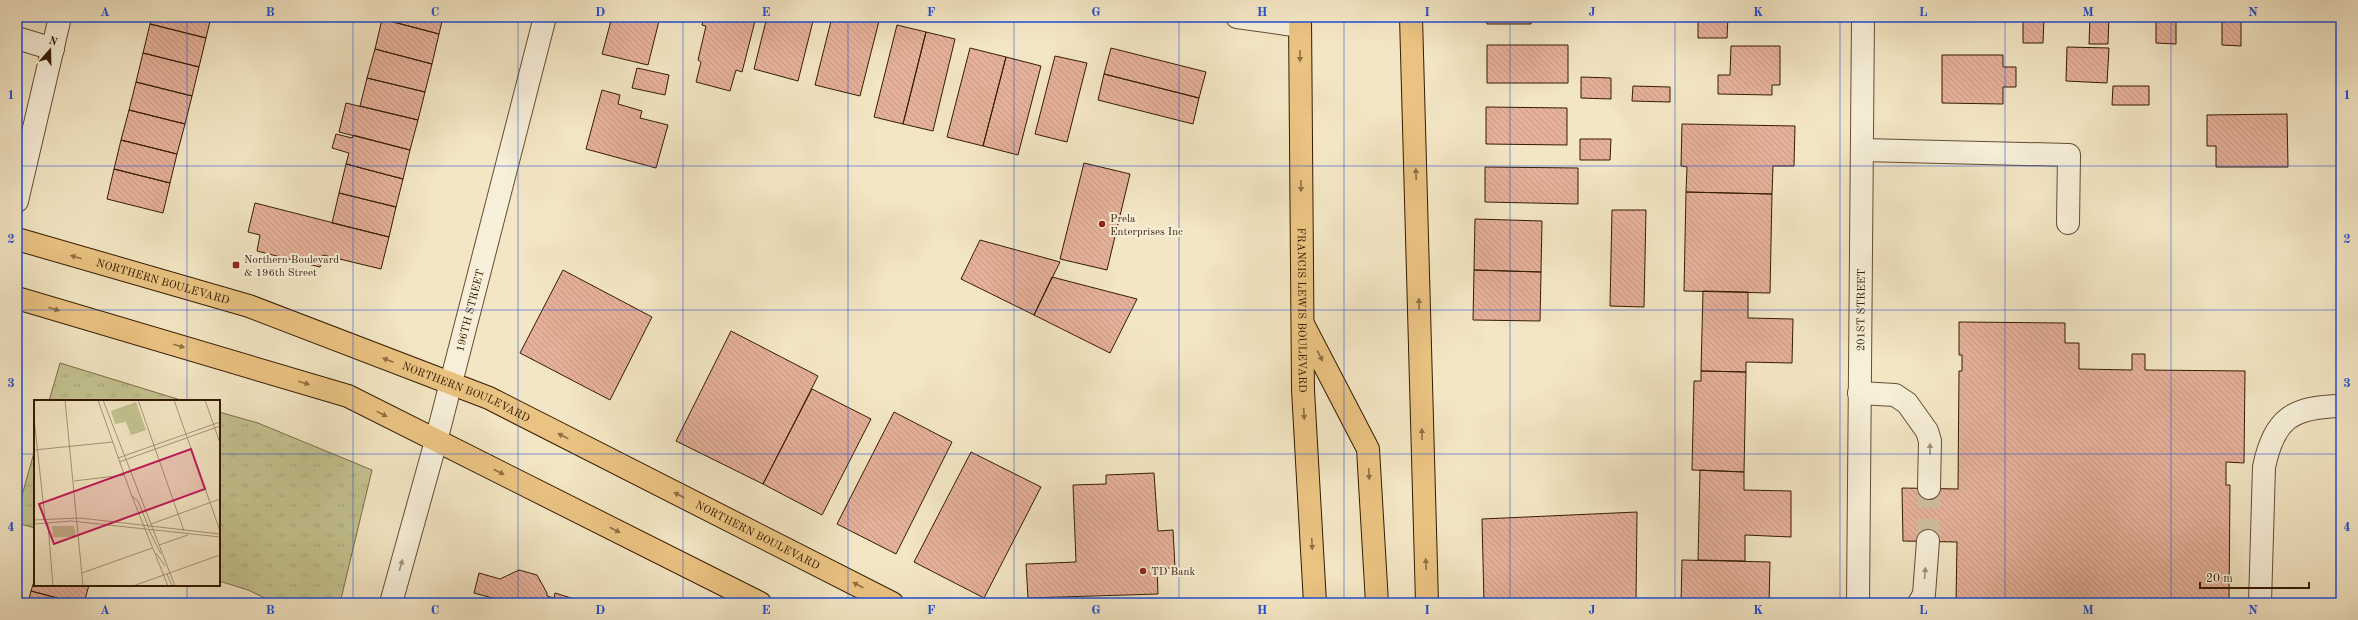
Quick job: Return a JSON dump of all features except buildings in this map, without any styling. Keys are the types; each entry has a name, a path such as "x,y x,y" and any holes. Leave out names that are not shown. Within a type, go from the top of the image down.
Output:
{"main road":[{"path":"1411,17 1427,603"},
{"name":"FRANCIS LEWIS BOULEVARD","path":"1300,21 1303,390 1315,603"},
{"name":"NORTHERN BOULEVARD","path":"17,239 248,306 489,398 892,603"},
{"path":"17,298 348,396 760,603"},
{"path":"1302,321 1368,449 1377,603"}],"street":[{"path":"17,201 60,17"},
{"name":"196TH STREET","path":"391,603 451,384 545,17"},
{"path":"1237,17 1300,21"},
{"name":"201ST STREET","path":"1858,603 1863,17"},
{"path":"17,38 53,49"},
{"path":"1862,150 2069,155 2068,223"},
{"path":"1859,392 1895,395 1911,408 1927,431 1930,441 1929,488"},
{"path":"2260,603 2264,467 2268,446 2281,426 2297,412 2308,408 2341,406"},
{"path":"1919,603 1924,594 1928,541"}],"green space":[{"path":"60,363 181,400 49,400"},
{"path":"220,412 258,423 372,470 340,603 275,603 248,590 220,581"},
{"path":"34,453 34,528 17,523 17,513"}],"tunnel":[{"path":"1928,541 1929,488"}],"place":[{"name":"Prela Enterprises Inc","path":"1102,224"},
{"name":"Northern Boulevard & 196th Street","path":"236,265"},
{"name":"TD Bank","path":"1143,571"}]}
